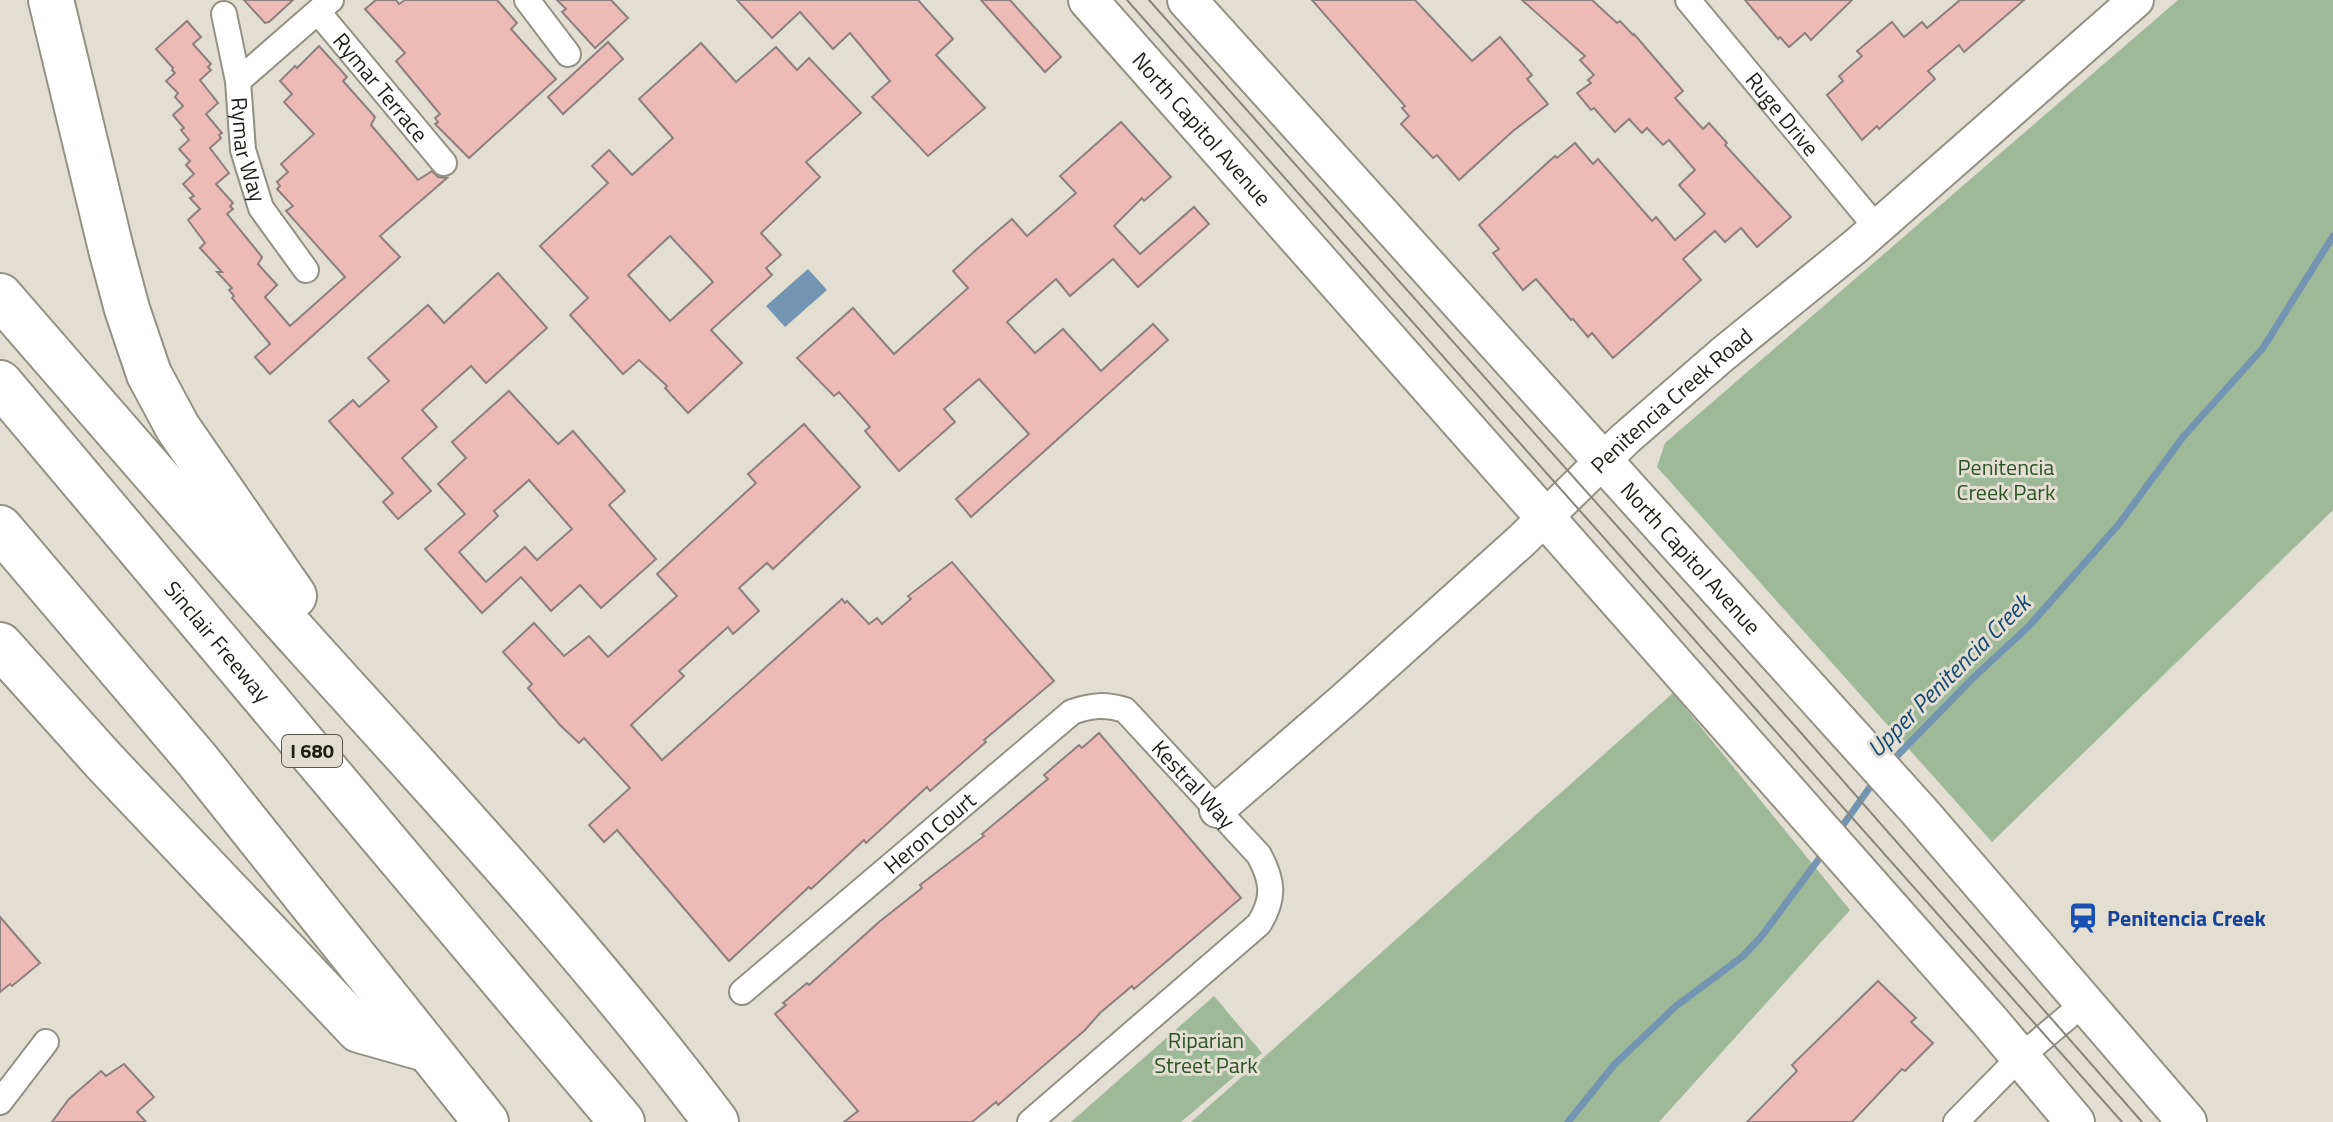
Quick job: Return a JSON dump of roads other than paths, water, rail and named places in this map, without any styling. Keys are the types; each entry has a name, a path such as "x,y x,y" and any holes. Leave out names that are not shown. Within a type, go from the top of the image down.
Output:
{"highway":[{"path":"51,0 111,249 149,374 178,428 405,755"},
{"path":"0,296 252,585 587,959 716,1122"},
{"name":"Sinclair Freeway","path":"0,383 622,1122"},
{"path":"0,528 198,761 486,1122"},
{"path":"0,622 36,662 104,761"},
{"path":"0,645 104,761 359,1030 426,1049"}],"main road":[{"name":"North Capitol Avenue","path":"1088,0 1989,1020 2075,1122"},
{"name":"North Capitol Avenue","path":"1187,0 1919,811 2187,1122"}],"street":[{"path":"527,0 568,54"},
{"name":"Ruge Drive","path":"1688,0 1876,227"},
{"name":"Penitencia Creek Road","path":"1217,810 1343,701 1602,461 1723,354 1876,227 2136,0"},
{"path":"238,81 324,6"},
{"name":"Rymar Terrace","path":"324,6 444,163"},
{"name":"Rymar Way","path":"224,14 238,81 243,150 261,208 306,270"},
{"name":"Heron Court","path":"742,992 1072,712 1089,706 1107,705 1129,714"},
{"name":"Kestral Way","path":"1030,1122 1259,924 1268,910 1272,893 1270,876 1259,855 1129,714"},
{"path":"1956,1122 2019,1058 2083,1004"},
{"path":"0,1102 46,1042"}],"water":[{"path":"808,269 827,290 785,327 766,306"}],"waterway":[{"name":"Upper Penitencia Creek","path":"1891,762 2029,626 2119,524 2183,437 2263,348 2333,236"},
{"name":"Upper Penitencia Creek","path":"1838,832 1875,780"},
{"name":"Upper Penitencia Creek","path":"1568,1122 1614,1065 1676,1006 1742,957 1761,937 1824,852"}],"tram line":[{"path":"1127,0 2122,1122"},
{"path":"1149,0 1795,726 2142,1122"}],"place":[{"name":"Penitencia Creek","path":"2083,918"}],"park label":[{"name":"Penitencia Creek Park","path":"2006,480"},
{"name":"Riparian Street Park","path":"1206,1052"}]}
